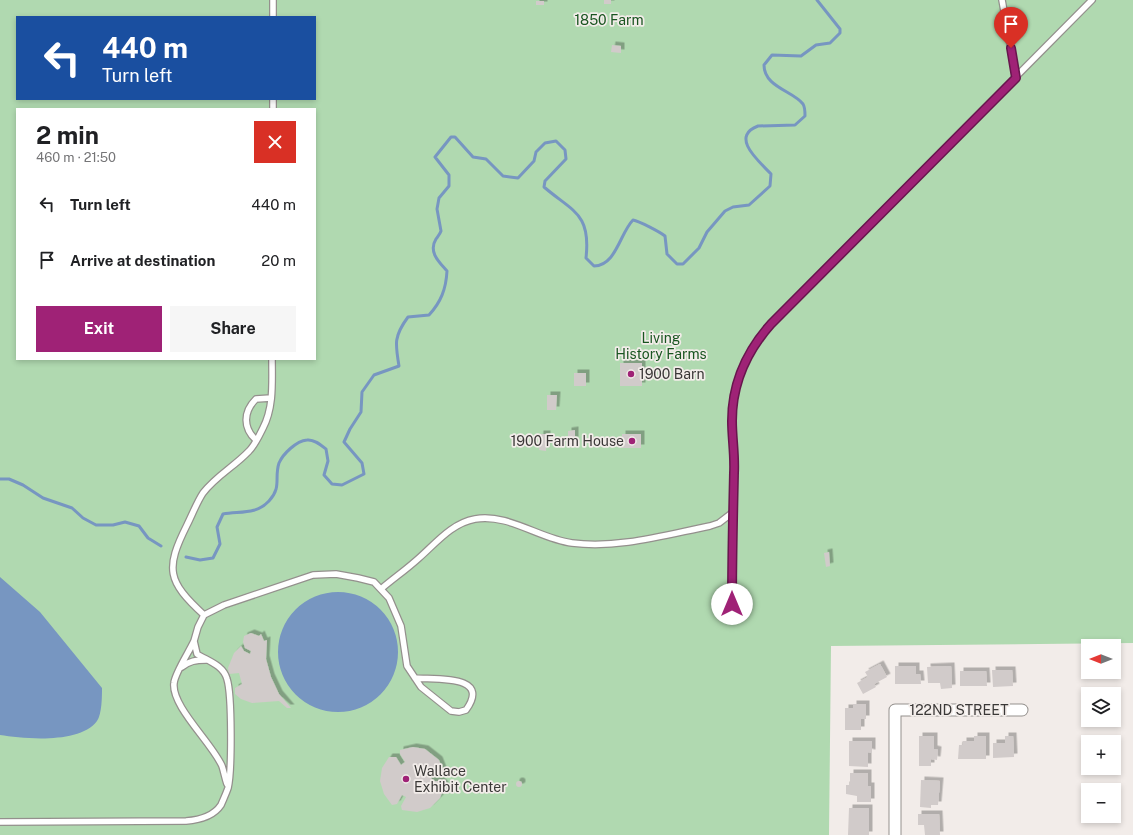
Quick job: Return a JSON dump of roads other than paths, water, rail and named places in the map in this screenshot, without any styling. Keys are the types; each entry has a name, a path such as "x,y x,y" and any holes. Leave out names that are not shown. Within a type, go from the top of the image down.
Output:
{"street":[{"name":"122ND STREET","path":"895,835 895,710 1022,710"}],"lane":[{"path":"273,0 273,16"},
{"path":"1002,0 1016,78"},
{"path":"732,604 732,513 734,471 732,420 738,378 750,352 771,324 1092,0"},
{"path":"204,615 180,591 173,575 172,560 177,546 203,493 248,451 264,426 270,410 272,360"},
{"path":"256,440 247,429 247,413 251,404 256,399 271,398"},
{"path":"381,588 418,559 448,532 458,525 475,519 487,518 502,520 552,538 572,543 608,544 649,538 710,526 719,523 732,513"},
{"path":"228,788 222,766 201,733 181,707 174,694 174,681 194,641 198,627 204,615 224,605 313,575 336,574 374,582 389,598 398,620 404,658 407,666 415,678 431,696 450,711 459,712 466,710 473,701 472,690 467,684 448,679 415,678"},
{"path":"0,822 196,820 209,816 215,812 220,806 228,788 230,698 227,678 218,666 197,654 194,641"},
{"path":"179,670 188,663 198,660 207,660"}],"water":[{"path":"0,577 40,612 102,688 99,718 89,728 65,737 23,738 0,735"},
{"path":"338,592 361,597 371,602 380,610 388,619 393,629 398,652 393,675 388,685 380,694 371,702 361,707 338,712 315,707 305,702 296,694 288,685 283,675 278,652 283,629 288,619 296,610 305,602 315,597"}],"waterway":[{"path":"186,557 200,560 213,558 220,544 217,527 223,514 248,512 259,509 269,501 277,487 279,463 294,445 303,441 312,440 326,449 328,461 324,475 332,484 342,485 364,474 362,463 344,442 361,412 362,392 374,375 399,366 396,345 400,329 408,317 429,315 440,300 444,289 447,271 436,256 433,248 441,231 437,209 439,198 449,186 449,175 435,157 451,137 455,137 473,157 486,159 503,176 518,178 534,161 536,152 545,143 556,141 565,150 566,159 545,181 544,187 578,215 583,222 586,231 586,258 594,266 601,265 608,261 633,220 640,222 665,236 667,254 677,264 683,264 699,248 707,232 725,211 733,207 749,205 770,186 771,174 750,150 746,143 746,136 750,131 758,126 795,125 805,116 803,104 798,99 774,84 765,72 764,65 772,55 801,56 816,45 830,43 840,33 840,29 817,0"},
{"path":"0,479 9,479 23,485 43,498 72,508 83,518 96,525 113,525 125,522 139,526 148,538 161,546"}],"place":[{"name":"1900 Barn","path":"631,374"},
{"name":"1900 Farm House","path":"632,441"},
{"name":"Wallace Exhibit Center","path":"406,779"}],"park label":[{"name":"1850 Farm","path":"609,20"},
{"name":"Living History Farms","path":"661,346"}]}
